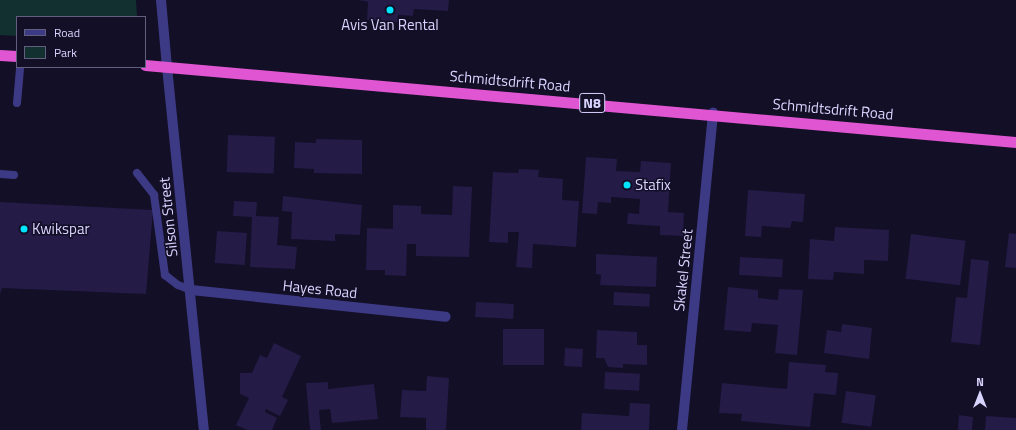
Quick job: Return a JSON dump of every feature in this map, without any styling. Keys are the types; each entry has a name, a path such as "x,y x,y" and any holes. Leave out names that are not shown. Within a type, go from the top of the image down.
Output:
{"highway":[{"path":"0,55 16,56"},
{"name":"Schmidtsdrift Road","path":"146,65 713,113 1016,142"}],"street":[{"name":"Silson Street","path":"161,0 204,430"},
{"name":"Skakel Street","path":"682,430 713,113"},
{"name":"Hayes Road","path":"191,290 446,317"}],"lane":[{"path":"17,103 20,68"},
{"path":"138,173 154,195 165,275 178,285 191,290"},
{"path":"0,174 14,174"}],"green space":[{"path":"0,0 136,0 137,16 16,16 16,36 0,35"}],"building":[{"name":"Avis Van Rental","path":"359,0 449,0 448,11 414,9 413,16 398,15 398,22 367,20 368,2"},
{"path":"228,135 275,137 274,174 227,172"},
{"path":"316,139 362,140 362,174 314,173 314,169 294,168 295,142 316,143"},
{"path":"586,157 617,159 616,171 640,172 641,161 671,163 668,212 684,213 683,236 660,235 660,226 627,224 628,213 639,214 640,199 611,197 611,203 598,202 597,214 582,213"},
{"path":"519,169 539,170 538,177 563,179 562,200 579,201 576,247 533,244 532,268 516,267 519,232 508,232 508,243 489,242 493,172 518,173"},
{"path":"453,186 472,187 469,257 416,256 416,244 407,244 406,276 385,275 385,270 366,270 367,228 393,229 393,205 421,206 421,214 452,215"},
{"path":"748,190 805,194 803,222 792,221 790,228 762,226 761,237 745,236"},
{"path":"283,196 362,205 360,235 335,234 335,241 291,239 292,212 282,211"},
{"path":"234,201 257,202 256,216 279,217 277,245 297,247 295,269 250,267 252,217 233,216"},
{"path":"0,202 153,210 146,294 2,288 0,294"},
{"path":"835,227 889,230 888,261 864,260 864,274 834,272 833,280 808,279 810,239 834,241"},
{"path":"217,231 247,233 245,265 215,263"},
{"path":"1009,233 1016,234 1016,268 1005,267"},
{"path":"911,234 966,241 960,285 906,279"},
{"path":"596,254 657,257 656,287 600,285 601,275 596,274"},
{"path":"740,257 783,259 782,277 739,275"},
{"path":"971,259 989,261 980,345 951,342 956,297 967,298"},
{"path":"728,287 758,290 758,298 778,300 779,289 803,290 797,355 775,353 778,325 752,323 751,332 724,330"},
{"path":"614,292 650,294 649,307 613,305"},
{"path":"476,302 514,304 513,319 475,317"},
{"path":"842,324 872,328 869,359 824,353 827,330 841,332"},
{"path":"503,329 544,329 544,365 503,365"},
{"path":"597,330 637,332 637,345 647,345 647,365 623,364 623,368 608,367 604,358 596,358"},
{"path":"274,343 301,356 282,397 288,400 280,416 266,409 265,412 277,418 272,430 247,430 236,425 249,398 240,394 240,373 252,373 260,355 267,358"},
{"path":"565,348 583,349 582,367 564,366"},
{"path":"789,362 826,365 825,372 838,373 836,395 814,393 810,427 741,421 742,414 719,413 722,383 787,389"},
{"path":"605,372 640,374 639,391 604,389"},
{"path":"427,376 449,378 446,430 426,430 426,418 400,417 402,390 426,391"},
{"path":"328,382 328,389 374,384 378,419 332,423 330,409 319,410 321,430 310,430 306,383"},
{"path":"846,391 876,395 871,427 842,423"},
{"path":"630,403 650,404 649,430 581,430 582,413 629,416"},
{"path":"959,415 973,417 972,430 958,430"},
{"path":"986,416 1016,418 1016,430 985,430"}],"place":[{"name":"Avis Van Rental","path":"390,10"},
{"name":"Stafix","path":"627,185"},
{"name":"Kwikspar","path":"24,229"}]}
